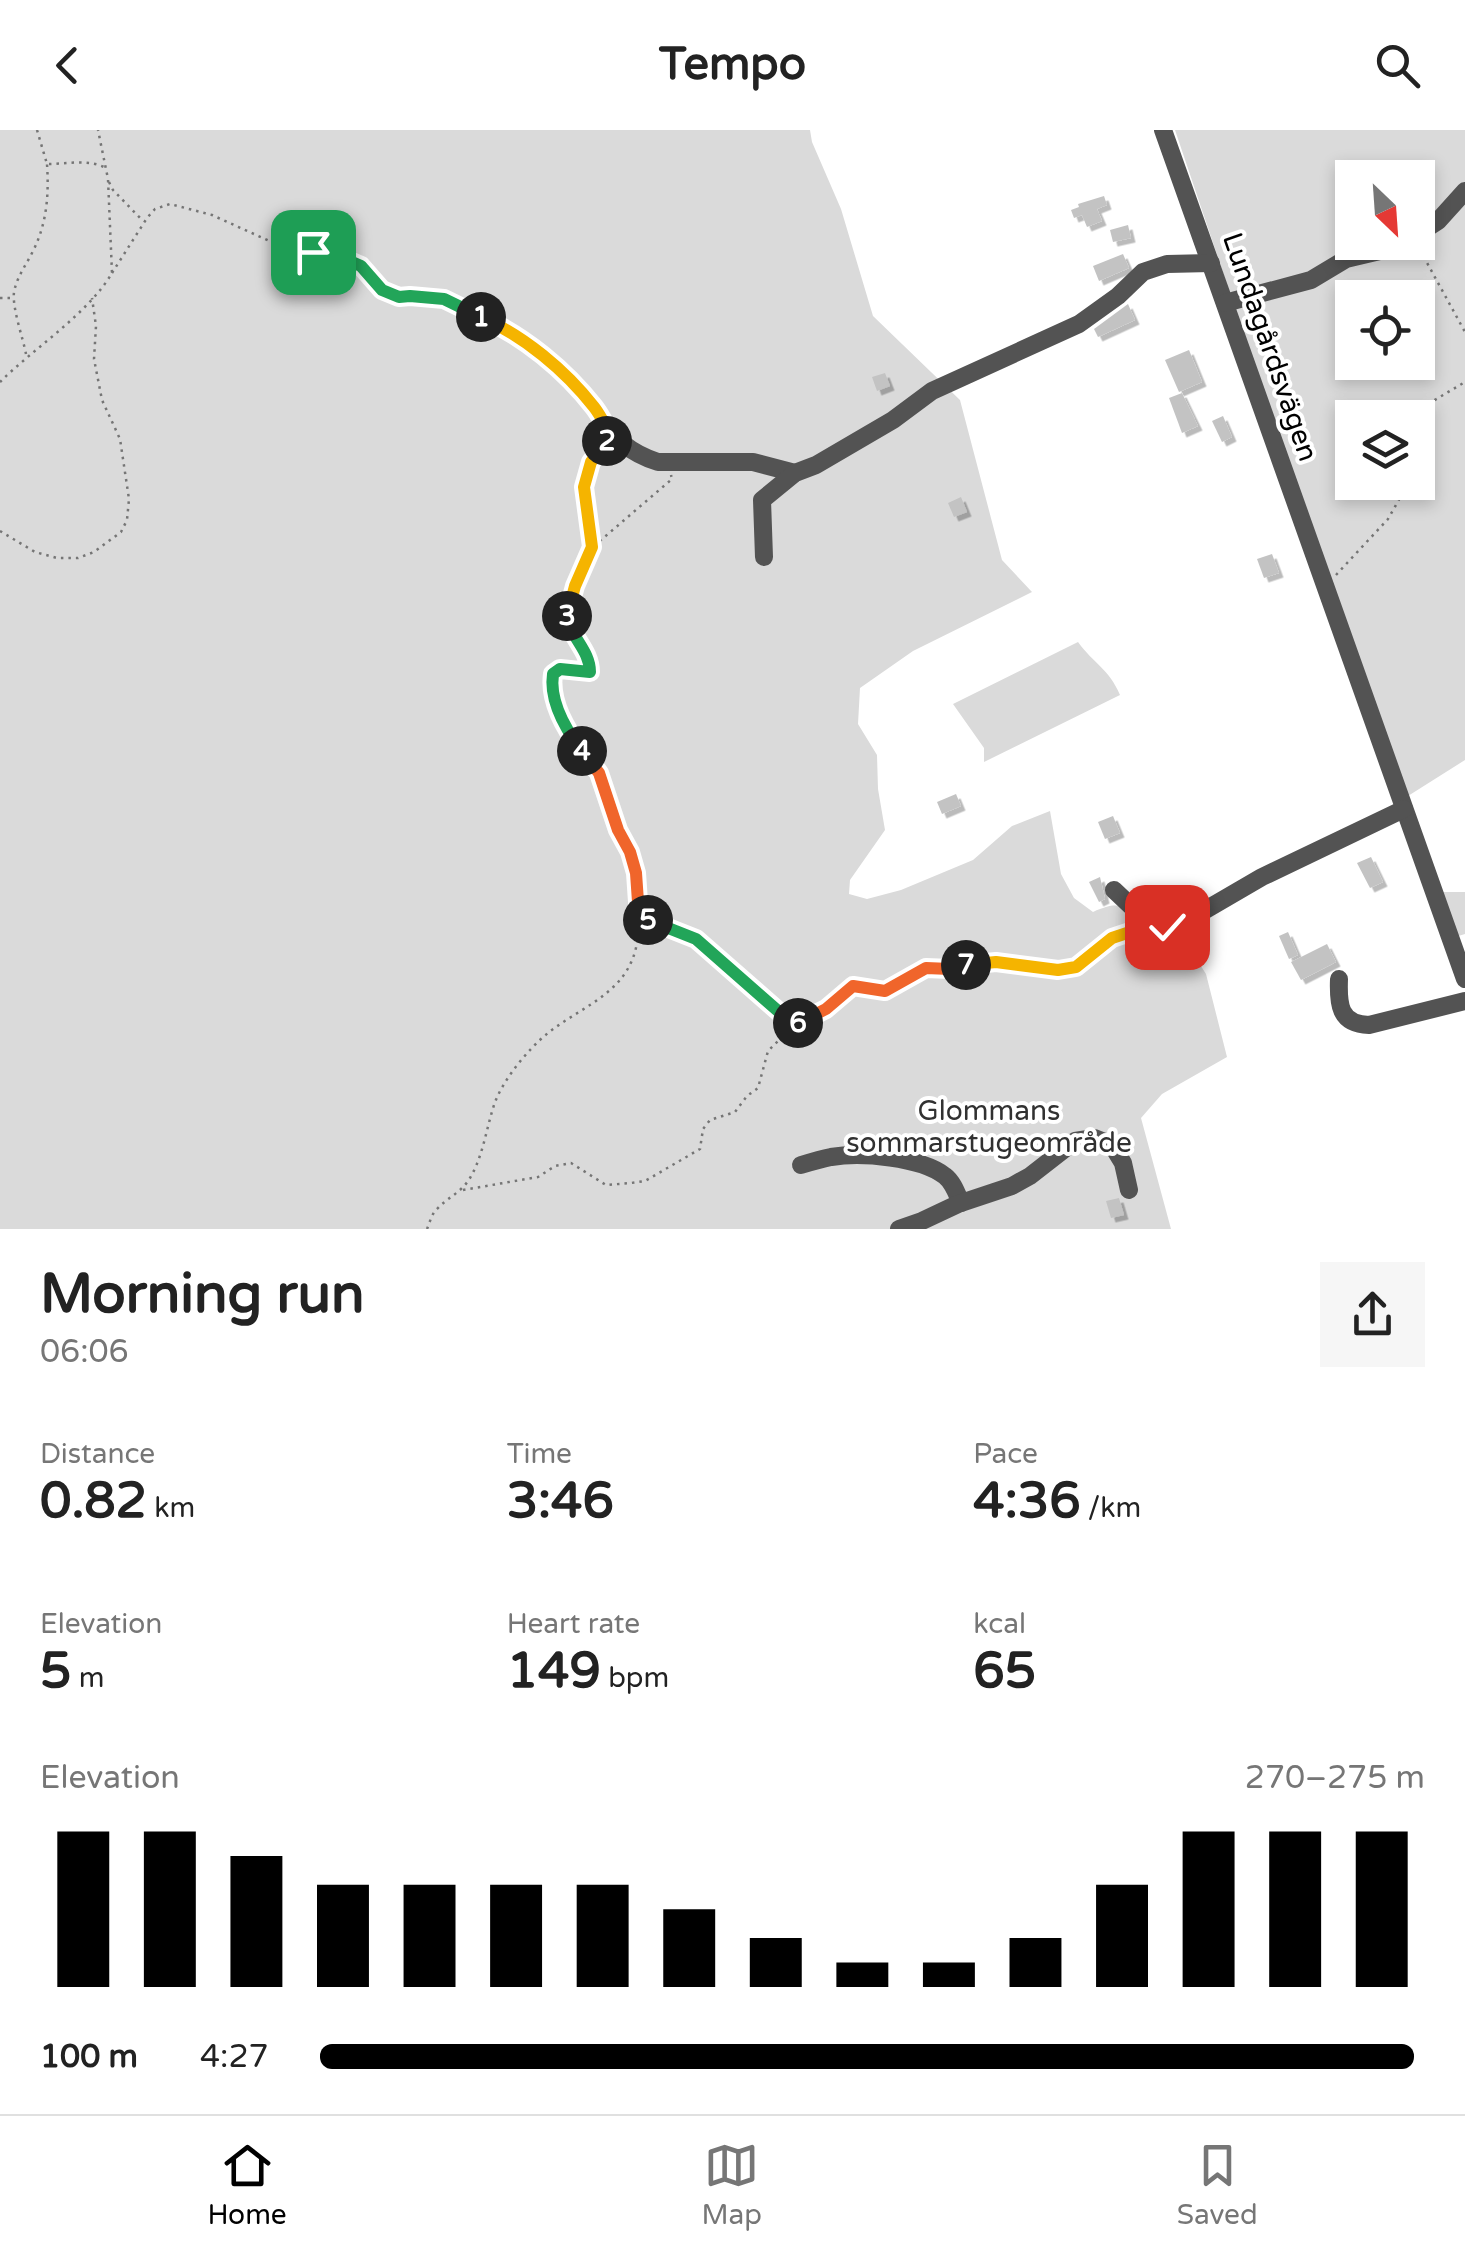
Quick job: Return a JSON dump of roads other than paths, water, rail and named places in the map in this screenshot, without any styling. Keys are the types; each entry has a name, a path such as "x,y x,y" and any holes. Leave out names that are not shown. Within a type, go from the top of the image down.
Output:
{"street":[{"name":"Lundagårdsvägen","path":"1163,130 1465,979"},
{"path":"1435,223 1465,191"},
{"path":"1225,303 1311,280 1344,260"},
{"path":"764,557 762,500 795,473 893,420 932,392 1079,324 1143,272 1166,264 1211,263"},
{"path":"598,413 612,434 644,458 669,464 753,462 795,473"},
{"path":"1114,890 1151,925 1158,928 1183,923 1279,868 1404,809"},
{"path":"1338,979 1339,1005 1349,1021 1357,1025 1465,1001"},
{"path":"899,1229 1012,1186 1075,1141 1094,1138 1112,1145 1129,1190"},
{"path":"801,1165 833,1156 913,1162 949,1178 961,1203"}],"park label":[{"name":"Glommans sommarstugeområde","path":"989,1127"}]}
